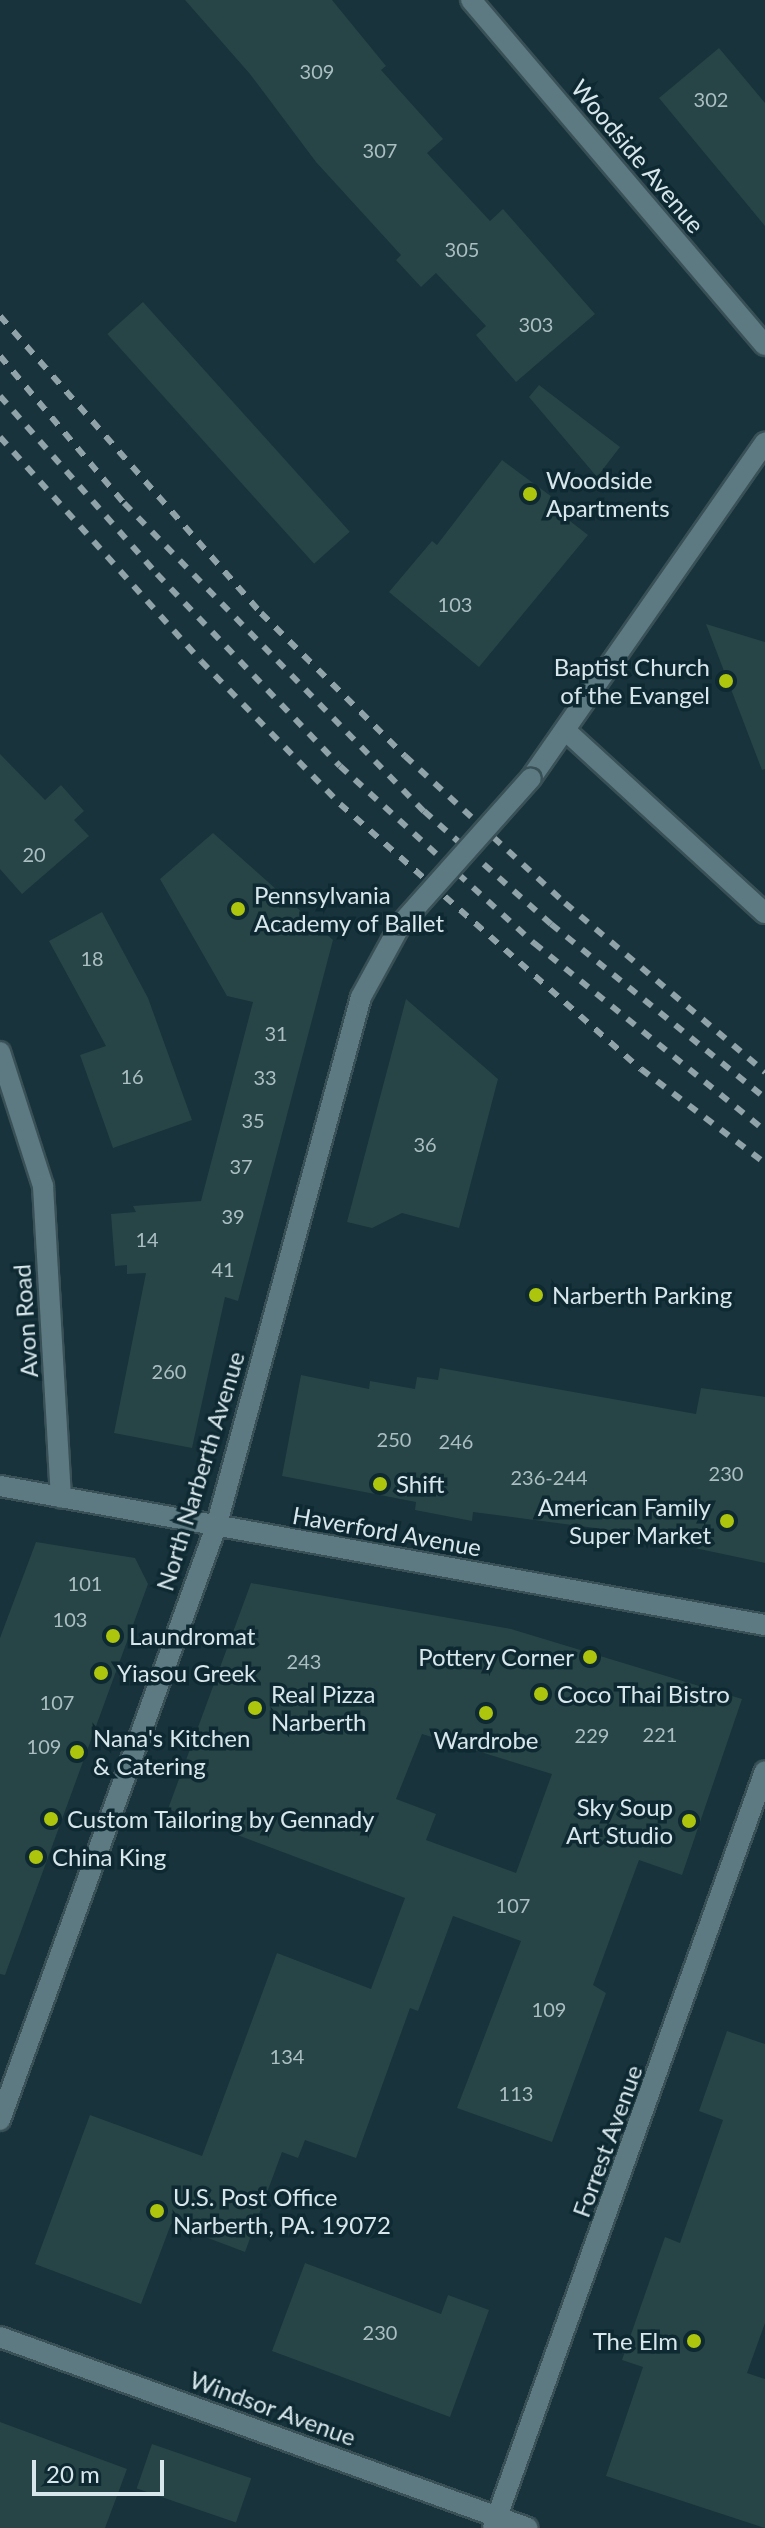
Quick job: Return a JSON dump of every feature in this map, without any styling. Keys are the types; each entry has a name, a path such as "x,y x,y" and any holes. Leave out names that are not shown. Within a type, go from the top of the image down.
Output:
{"street":[{"name":"Woodside Avenue","path":"471,0 765,345"},
{"name":"North Narberth Avenue","path":"0,2120 216,1527 361,997 401,924 531,778 765,443"},
{"path":"565,730 765,913"},
{"name":"Avon Road","path":"0,1052 43,1186 61,1497"},
{"name":"Haverford Avenue","path":"0,1486 765,1625"},
{"name":"Forrest Avenue","path":"495,2522 765,1771"},
{"name":"Windsor Avenue","path":"0,2337 495,2522 528,2528"}],"building":[{"path":"185,0 332,0 386,66 381,70 443,139 427,153 490,221 503,209 595,314 516,382 476,335 486,326 436,273 421,287 396,260 401,255 316,162 250,74"},
{"path":"719,48 765,103 765,226 659,98"},
{"path":"143,302 350,532 314,564 107,334"},
{"path":"539,385 620,447 597,477 529,397"},
{"path":"502,460 571,511 566,518 588,535 479,667 389,592 432,541 437,545"},
{"path":"706,624 765,642 765,769 762,770"},
{"path":"0,754 45,800 61,785 84,811 74,820 89,836 22,894 0,869"},
{"path":"213,833 333,940 238,1301 225,1297 192,1448 114,1433 146,1273 127,1274 127,1265 115,1266 111,1214 136,1212 133,1206 201,1201 253,1002 227,996 160,879"},
{"path":"102,912 148,998 192,1120 113,1148 80,1055 106,1046 49,941"},
{"path":"406,999 498,1079 459,1228 402,1213 372,1228 347,1222"},
{"path":"440,1368 696,1414 701,1388 765,1397 765,1563 610,1530 473,1512 472,1521 415,1510 416,1502 282,1476 301,1375 369,1389 370,1381 415,1389 417,1377 438,1380"},
{"path":"36,1542 135,1558 148,1584 5,1975 0,1974 0,1638"},
{"path":"251,1583 511,1629 742,1699 682,1875 639,1860 593,1985 606,1993 552,2142 457,2108 521,1941 453,1916 418,2011 410,2008 356,2158 305,2140 298,2158 282,2152 245,2252 171,2224 141,2304 35,2264 90,2115 202,2156 277,1953 371,1989 405,1898 168,1809","holes":["422,1734 552,1774 516,1873 426,1840 436,1814 396,1799"]},
{"name":"The Elm","path":"727,2031 765,2044 765,2323 747,2373 765,2379 765,2528 606,2476 643,2367 622,2360 665,2237 680,2243 723,2120 699,2111"},
{"path":"305,2263 441,2314 448,2295 489,2310 450,2417 272,2351"},
{"path":"0,2422 127,2469 105,2528 0,2528"},
{"path":"152,2444 251,2478 236,2523 137,2488"}],"railway":[{"path":"0,316 261,613 405,756 565,903 765,1072"},
{"path":"0,356 124,503 424,811 551,924 765,1098"},
{"path":"0,396 157,574 340,766 534,943 765,1131"},
{"path":"0,437 201,661 340,804 641,1069 765,1163"}],"place":[{"name":"Woodside Apartments","path":"530,494"},
{"name":"Baptist Church of the Evangel","path":"726,681"},
{"name":"Pennsylvania Academy of Ballet","path":"238,909"},
{"name":"Narberth Parking","path":"536,1295"},
{"name":"Shift","path":"380,1484"},
{"name":"American Family Super Market","path":"727,1521"},
{"name":"Laundromat","path":"113,1636"},
{"name":"Pottery Corner","path":"590,1657"},
{"name":"Yiasou Greek","path":"101,1673"},
{"name":"Coco Thai Bistro","path":"541,1694"},
{"name":"Real Pizza Narberth","path":"255,1708"},
{"name":"Wardrobe","path":"486,1713"},
{"name":"Nana's Kitchen & Catering","path":"77,1752"},
{"name":"Custom Tailoring by Gennady","path":"51,1819"},
{"name":"Sky Soup Art Studio","path":"689,1821"},
{"name":"China King","path":"36,1857"},
{"name":"U.S. Post Office Narberth, PA. 19072","path":"157,2211"},
{"name":"The Elm","path":"694,2341"}]}
